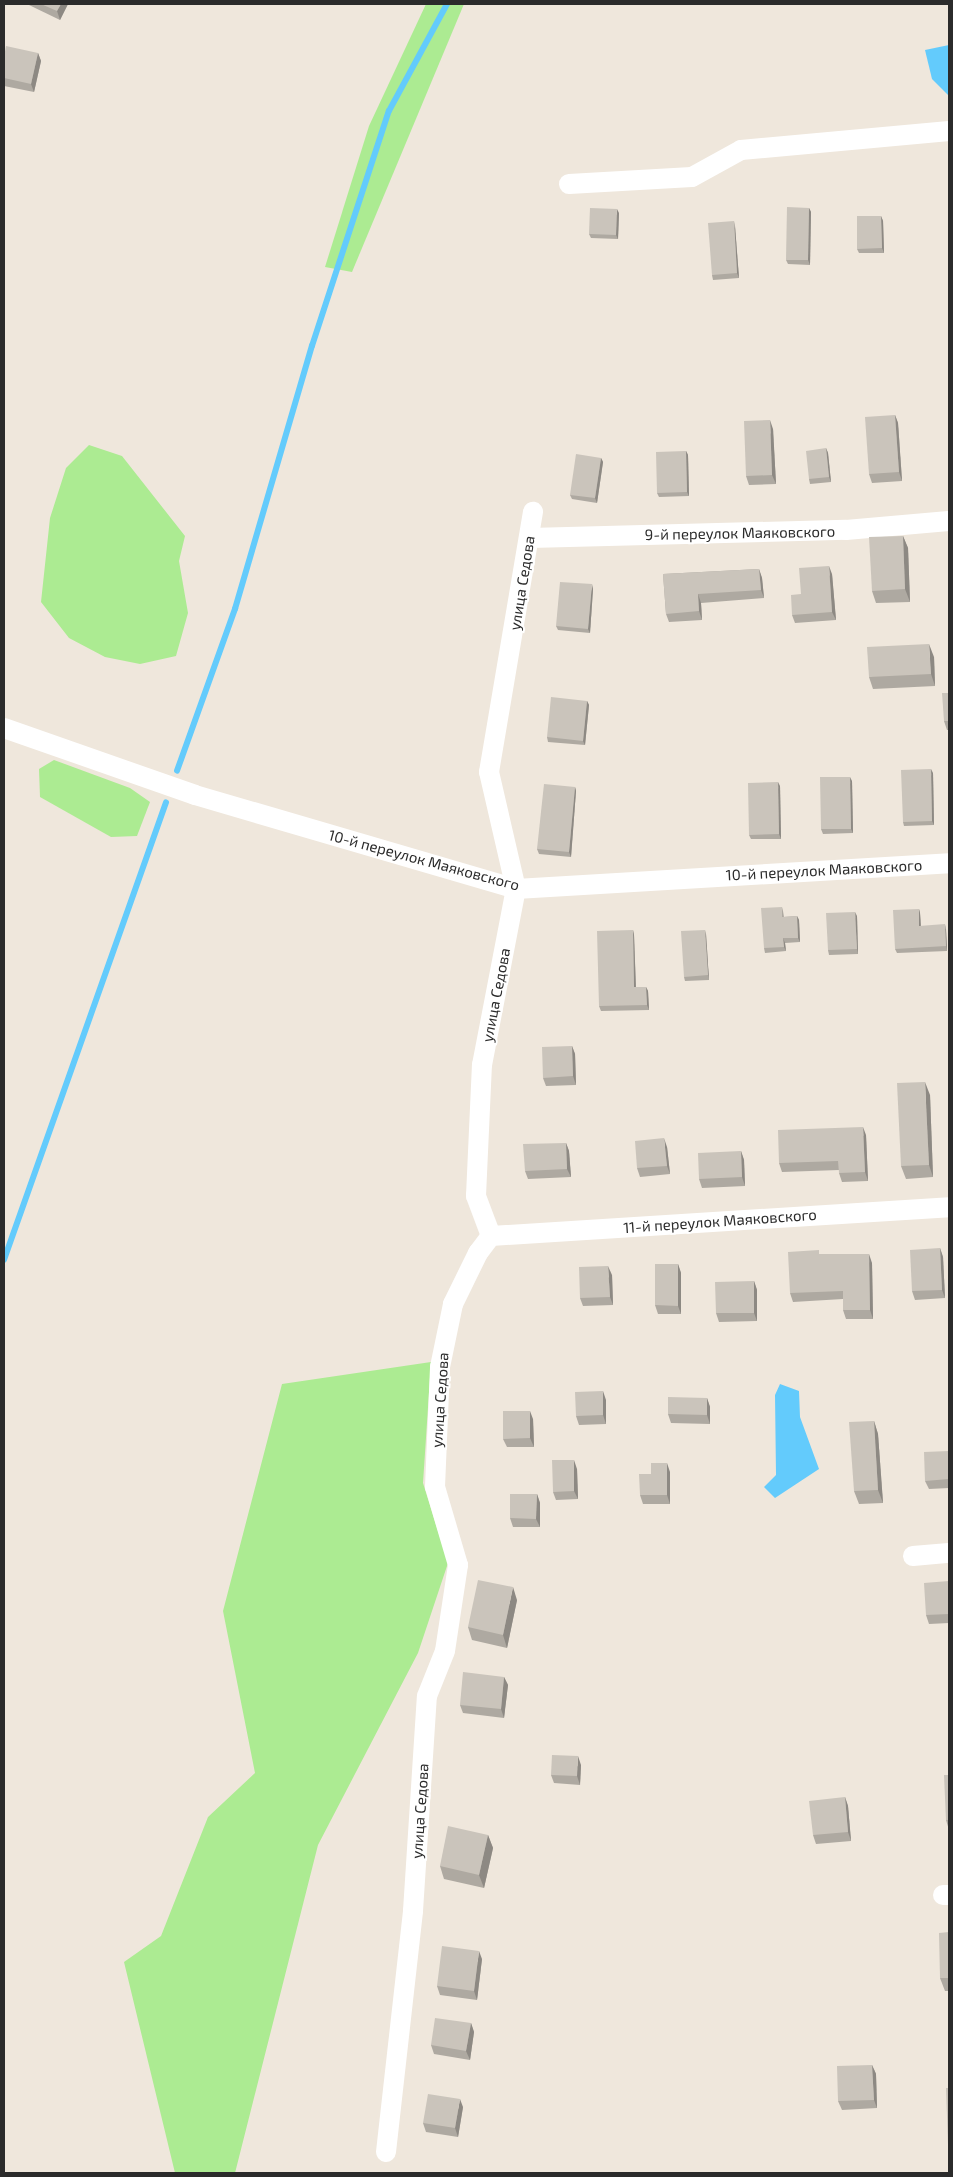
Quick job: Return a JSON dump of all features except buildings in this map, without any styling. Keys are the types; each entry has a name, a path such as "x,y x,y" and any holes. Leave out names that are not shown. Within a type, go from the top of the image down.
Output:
{"street":[{"path":"569,184 692,177 741,150 949,131"},
{"name":"улица Седова","path":"386,2152 413,1911 427,1696 445,1651 458,1565 435,1487 440,1367 453,1304 478,1253 491,1236 476,1196 482,1065 516,889 489,772 530,538 532,512"},
{"name":"9-й переулок Маяковского","path":"530,538 846,530 949,521"},
{"name":"10-й переулок Маяковского","path":"4,728 195,795 516,889 949,863"},
{"name":"11-й переулок Маяковского","path":"491,1236 949,1207"},
{"path":"913,1556 949,1552"}],"green space":[{"path":"426,4 464,4 352,272 325,267 369,126"},
{"path":"89,445 122,456 185,536 179,561 188,613 176,656 140,664 105,657 69,638 41,602 50,518 66,468"},
{"path":"54,760 130,788 150,802 137,836 111,837 40,797 39,769"},
{"path":"431,1362 423,1483 448,1563 418,1653 318,1845 235,2173 175,2173 124,1962 161,1936 208,1817 255,1773 223,1611 282,1384"}],"water":[{"path":"949,45 949,96 932,79 925,50"},
{"path":"780,1384 799,1391 800,1417 819,1469 775,1498 764,1487 776,1475 775,1395"}],"waterway":[{"path":"177,771 235,609 312,346 389,111 447,4"},
{"path":"4,1260 166,803"}]}
